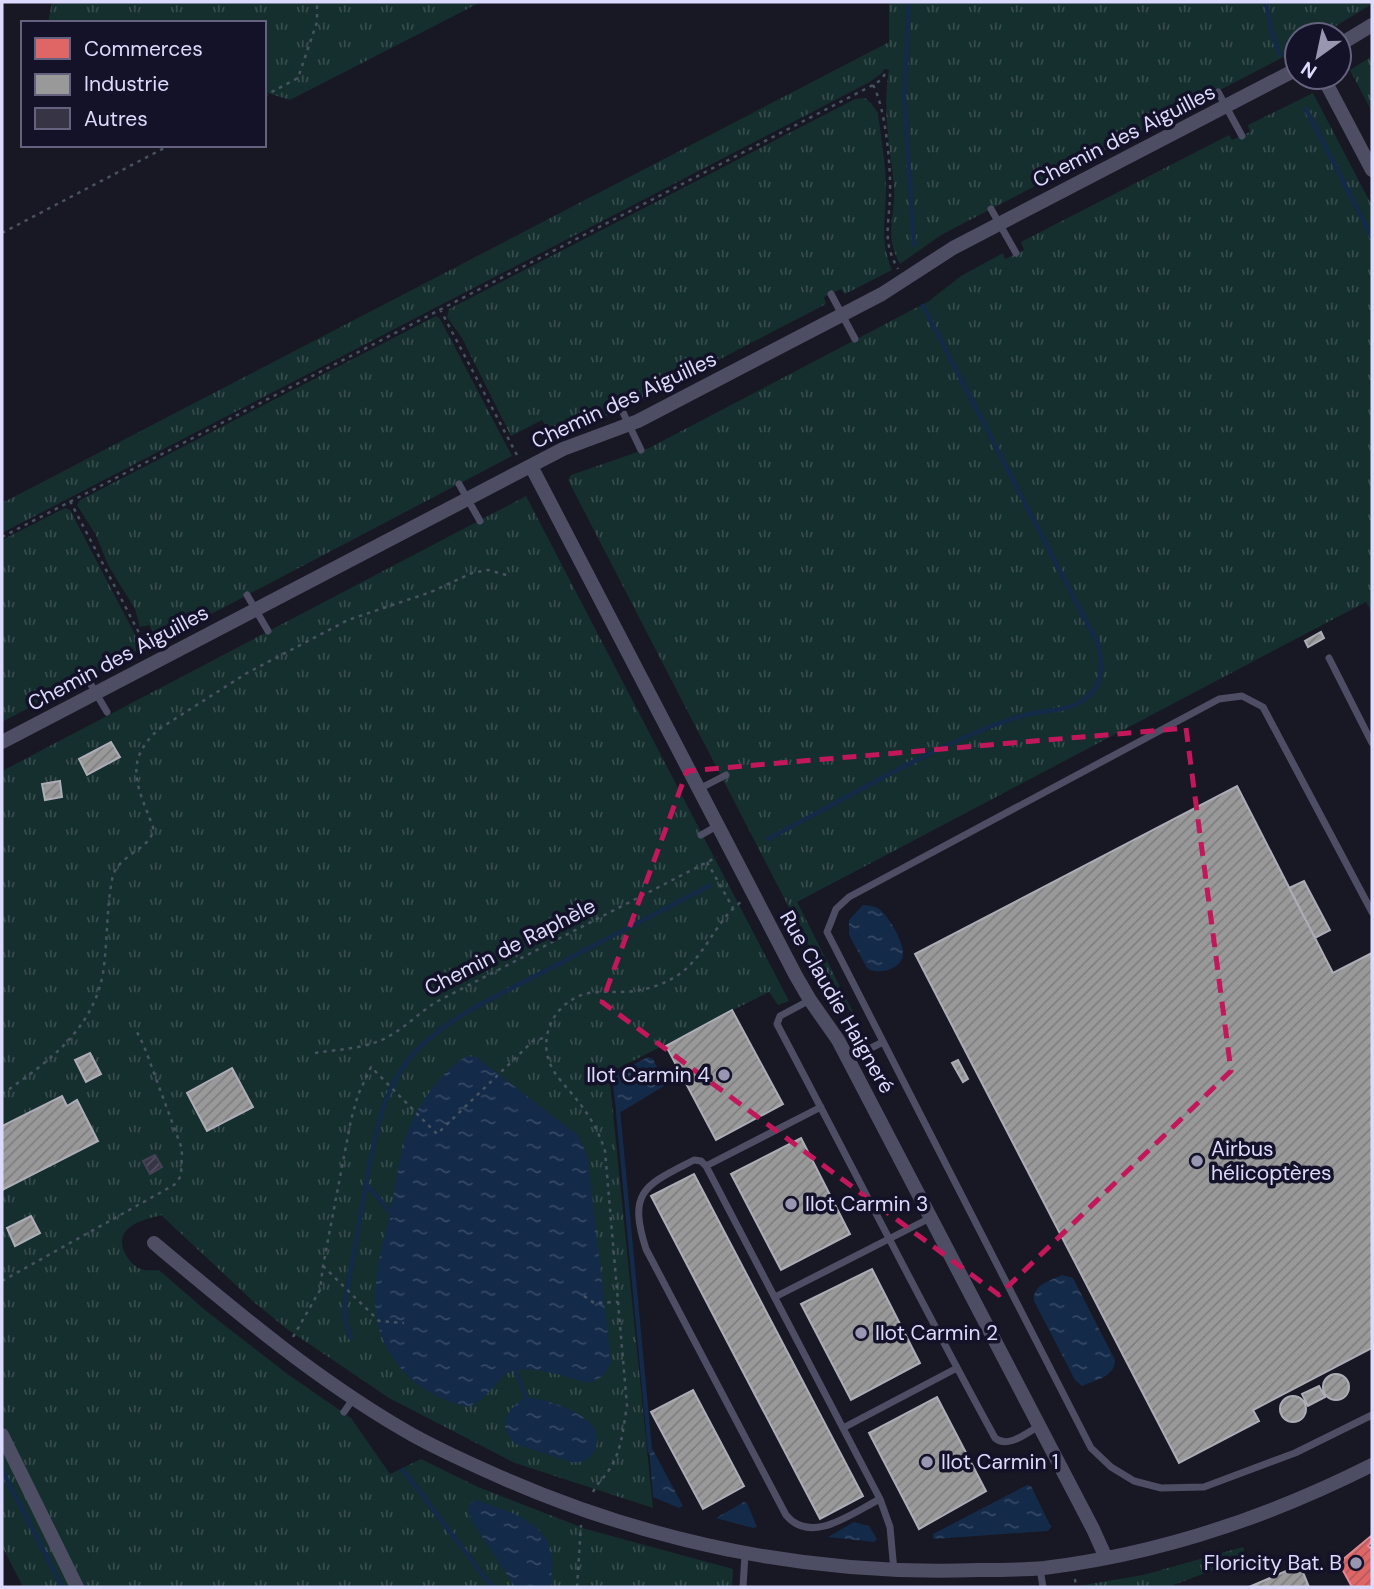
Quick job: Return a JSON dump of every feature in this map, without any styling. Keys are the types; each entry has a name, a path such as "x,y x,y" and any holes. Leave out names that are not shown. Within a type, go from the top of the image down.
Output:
{"street":[{"path":"1353,37 1372,25"},
{"name":"Chemin des Aiguilles","path":"2,742 563,449 629,425 842,315 900,284 953,248 1283,76"},
{"path":"1330,91 1372,170"},
{"name":"Rue Claudie Haigneré","path":"531,466 810,1000 849,1059 1106,1558"},
{"path":"154,1243 250,1323 353,1399 429,1443 538,1493 630,1525 745,1554 787,1561 894,1571 1040,1568 1106,1558 1170,1544 1243,1521 1314,1493 1372,1465"},
{"path":"2,1435 77,1587"}],"lane":[{"path":"1218,92 1242,136"},
{"path":"991,209 1016,253"},
{"path":"831,294 855,339"},
{"path":"619,404 641,450"},
{"path":"459,484 480,521"},
{"path":"247,595 268,631"},
{"path":"1329,659 1372,743"},
{"path":"87,678 107,712"},
{"path":"1372,912 1263,707 1242,696 1219,699 849,897 836,909 827,932 1091,1448 1111,1467 1134,1481 1161,1488 1204,1487 1295,1453 1372,1415"},
{"path":"699,789 726,775"},
{"path":"701,835 718,826"},
{"path":"810,1000 780,1016 777,1024 957,1368 995,1438 1000,1442 1006,1443 1039,1426"},
{"path":"849,1059 883,1042"},
{"path":"706,1166 821,1107"},
{"path":"880,1499 817,1528 799,1527 791,1521 655,1267 640,1229 640,1199 652,1182 691,1162 701,1161 706,1166 880,1499 890,1527 894,1571"},
{"path":"775,1297 930,1217"},
{"path":"843,1428 957,1368"},
{"path":"344,1412 353,1399"},
{"path":"743,1587 745,1554"},
{"path":"1040,1568 1043,1587"}],"path":[{"path":"266,95 298,78 317,22 317,2"},
{"path":"2,537 873,85 881,80 887,71"},
{"path":"873,85 881,106 889,176 887,247 898,269"},
{"path":"2,233 166,147"},
{"path":"440,309 518,457"},
{"path":"70,502 148,650"},
{"path":"2,1094 43,1066 58,1051 92,1009 97,998 103,972 113,875 123,858 150,841 153,835 153,827 136,783 134,769 139,752 147,740 159,729 247,673 348,620 431,592 472,573 488,570 510,576"},
{"name":"Chemin de Raphèle","path":"315,1053 367,1045 390,1036 436,1002 718,857"},
{"path":"708,862 733,908"},
{"path":"593,1492 598,1481 608,1472 621,1445 626,1406 605,1151 587,1112 555,1073 549,1061 547,1037 553,1017 576,997 596,992 655,987 681,973 700,955 733,908 741,902"},
{"path":"2,1281 174,1185 181,1176 182,1149 137,1032"},
{"path":"293,1337 318,1296 351,1120 358,1095 372,1067 437,1134 533,1041 547,1037"},
{"path":"323,1266 379,1321 404,1323"},
{"path":"583,1296 594,1303 618,1302"},
{"path":"577,1587 581,1525"},
{"path":"1075,1579 1076,1587"}],"highlighted area":[{"path":"1186,728 1231,1071 999,1295 602,1002 687,771"}],"green space":[{"path":"52,2 481,2 290,100 266,93 266,21 48,21"},
{"path":"889,2 1372,2 1344,21 1283,21 1283,57 941,235 900,264 891,234 894,185 886,113 889,70 884,69 868,83 2,533 2,503 889,42"},
{"path":"1372,56 1372,112 1353,76 1353,68"},
{"path":"1313,93 1372,206 1372,613 1366,602 797,902 857,1020 826,979 568,480 571,475 649,448 929,301 961,276 1003,253 1005,259 1024,250 1021,242 1229,135 1232,140 1250,132 1248,125"},
{"path":"865,98 878,113 886,180 884,239 892,270 845,294 841,289 824,297 826,304 630,406 626,400 611,407 612,414 552,437 542,420 511,436 462,338 447,317 449,309 855,99"},
{"path":"436,316 512,456 158,642 149,625 140,627 135,609 108,565 96,535 77,505 80,500"},
{"path":"526,496 789,1001 778,1005 769,992 609,1073 653,1508 515,1463 389,1398 287,1329 255,1303 161,1215 129,1228 123,1237 123,1248 136,1267 159,1270 286,1373 351,1418 390,1474 421,1459 478,1487 586,1529 733,1569 732,1587 84,1587 2,1422 2,771"},
{"path":"65,508 70,510 142,648 2,722 2,540"},
{"path":"2,1447 73,1587 23,1587 2,1546"},
{"path":"1243,1547 1246,1558 1168,1587 1072,1587 1143,1575"}],"water":[{"path":"863,905 883,912 898,936 902,959 889,970 867,968 849,935 849,920"},
{"path":"468,1056 476,1057 579,1136 588,1159 611,1361 603,1375 589,1383 533,1370 512,1371 480,1401 469,1407 440,1398 428,1391 395,1362 381,1335 376,1316 375,1295 380,1254 408,1130 441,1077"},
{"path":"648,1057 653,1059 664,1086 621,1112 616,1109 612,1077"},
{"path":"1062,1275 1073,1278 1115,1360 1108,1374 1082,1386 1075,1380 1034,1301 1039,1287"},
{"path":"526,1397 562,1406 586,1419 598,1438 591,1455 584,1461 574,1463 516,1444 506,1431 506,1419 513,1407"},
{"path":"649,1447 683,1506 679,1508 653,1497"},
{"path":"1027,1485 1031,1486 1051,1527 1048,1531 933,1539 933,1534"},
{"path":"477,1500 522,1518 541,1532 551,1553 551,1587 515,1587 473,1523 468,1511 470,1504"},
{"path":"744,1502 747,1503 757,1527 716,1518"},
{"path":"854,1522 869,1526 877,1539 874,1542 828,1537"}],"building: Commerces":[{"name":"Floricity Bat. B","path":"1371,1536 1372,1541 1368,1546 1372,1546 1372,1587 1352,1587 1340,1565 1341,1561"}],"building: Industrie":[{"path":"1321,632 1324,638 1308,647 1305,641"},
{"path":"111,742 120,757 87,775 79,759"},
{"path":"60,781 62,797 45,800 42,784"},
{"name":"Airbus hélicoptères","path":"1237,786 1333,973 1372,953 1372,1348 1253,1410 1259,1421 1179,1463 915,954"},
{"path":"1304,881 1330,930 1315,938 1289,888"},
{"name":"Ilot Carmin 4","path":"732,1010 783,1104 716,1140 666,1046"},
{"path":"90,1053 101,1074 86,1082 75,1060"},
{"path":"958,1060 968,1079 963,1082 952,1063"},
{"path":"232,1068 253,1107 207,1131 187,1093"},
{"path":"62,1096 67,1106 77,1100 98,1141 2,1190 2,1126"},
{"name":"Ilot Carmin 3","path":"801,1138 850,1234 781,1270 731,1174"},
{"path":"694,1174 863,1496 820,1519 651,1196"},
{"path":"31,1216 40,1233 15,1246 7,1228"},
{"name":"Ilot Carmin 2","path":"872,1269 920,1363 851,1400 801,1304"},
{"path":"1336,1374 1345,1378 1349,1387 1345,1396 1336,1400 1327,1396 1323,1387 1327,1378"},
{"path":"1319,1386 1325,1397 1308,1406 1302,1394"},
{"path":"693,1390 744,1486 703,1509 651,1412"},
{"path":"1293,1396 1302,1400 1306,1409 1302,1418 1293,1422 1284,1418 1280,1409 1284,1400"},
{"name":"Ilot Carmin 1","path":"937,1397 986,1491 919,1529 869,1433"},
{"path":"1300,1565 1309,1587 1249,1587"}],"building: Autres":[{"path":"155,1155 162,1167 150,1174 143,1161"}],"waterway":[{"path":"909,2 904,96 914,245"},
{"path":"1266,2 1272,34 1280,55"},
{"path":"1306,109 1372,238"},
{"path":"768,839 961,739 1015,718 1076,704 1089,695 1098,683 1101,668 1098,644 923,306"},
{"path":"351,1338 345,1319 345,1302 370,1160 387,1099 406,1063 433,1035 477,1006 709,886"},
{"path":"618,1111 650,1451"},
{"path":"367,1185 394,1216"},
{"path":"514,1366 526,1397"},
{"path":"2,1470 62,1587"},
{"path":"403,1470 492,1587"}],"place":[{"name":"Ilot Carmin 4","path":"724,1075"},
{"name":"Airbus hélicoptères","path":"1197,1161"},
{"name":"Ilot Carmin 3","path":"791,1204"},
{"name":"Ilot Carmin 2","path":"861,1333"},
{"name":"Ilot Carmin 1","path":"927,1462"},
{"name":"Floricity Bat. B","path":"1356,1563"}]}
